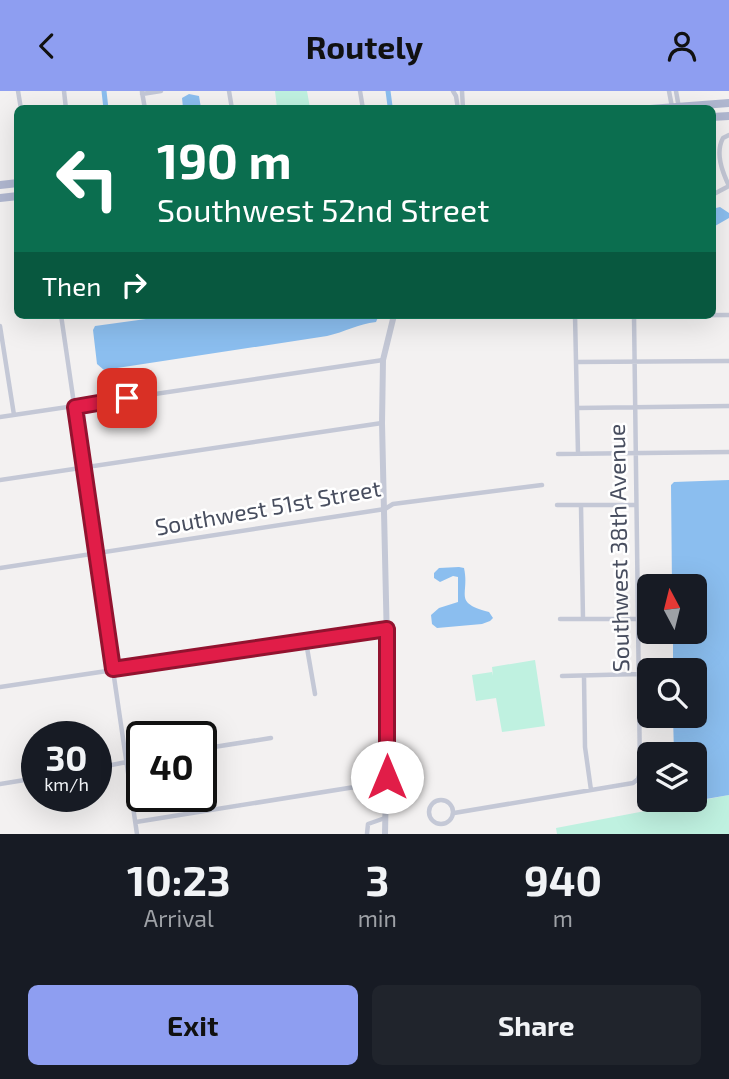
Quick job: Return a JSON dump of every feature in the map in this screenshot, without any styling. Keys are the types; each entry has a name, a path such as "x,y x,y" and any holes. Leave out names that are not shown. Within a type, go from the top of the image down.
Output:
{"main road":[{"path":"707,105 729,103"}],"street":[{"path":"142,92 161,91"},
{"path":"729,135 723,138 720,144 720,164 729,186"},
{"path":"62,319 126,763 112,765"},
{"path":"385,834 387,629 382,423 383,360 393,319"},
{"path":"575,319 578,454"},
{"name":"Southwest 38th Avenue","path":"634,319 637,574"},
{"path":"0,326 14,415"},
{"path":"0,417 383,360"},
{"path":"576,362 729,361"},
{"path":"577,408 729,406"},
{"path":"0,480 382,423"},
{"path":"558,454 729,452"},
{"name":"Southwest 51st Street","path":"0,568 385,509 393,505 542,485"},
{"path":"558,505 636,505"},
{"path":"581,506 583,619"},
{"path":"560,619 637,619"},
{"path":"0,687 387,629"},
{"path":"306,642 315,694"},
{"path":"562,676 637,674"},
{"path":"454,813 591,790 585,747 584,676"},
{"name":"Southwest 38th Avenue","path":"591,790 633,783 638,779 640,728"},
{"path":"217,746 271,738"},
{"path":"0,783 21,780"},
{"path":"135,823 387,782"},
{"path":"443,800 450,803 454,813 450,821 442,824 431,818 429,810 432,803 443,800"},
{"path":"133,812 137,834"},
{"path":"367,834 368,824 386,818"}],"green space":[{"path":"275,91 307,91 309,105 277,105"},
{"path":"535,660 545,726 502,732 496,698 476,701 472,675 492,672 493,676 492,667"},
{"path":"729,795 729,834 557,834 556,828 640,812 707,812 707,799"}],"water":[{"path":"189,94 199,96 200,105 183,105 182,98"},
{"path":"720,207 729,213 729,218 716,225 716,208"},
{"path":"146,319 377,319 376,322 327,336 104,370 97,364 93,330 95,326"},
{"path":"729,480 729,795 707,799 707,742 674,742 673,728 707,728 707,658 673,658 673,644 707,644 707,574 672,574 671,485 674,482"},
{"path":"439,568 464,568 466,601 489,612 493,618 482,624 437,628 432,624 431,615 439,608 458,602 458,577 453,576 440,582 434,578 434,573"}],"waterway":[{"path":"104,91 106,105"},
{"path":"388,91 390,105"}],"route":[{"path":"127,398 75,407 94,554 113,669 387,629 387,777"}]}
